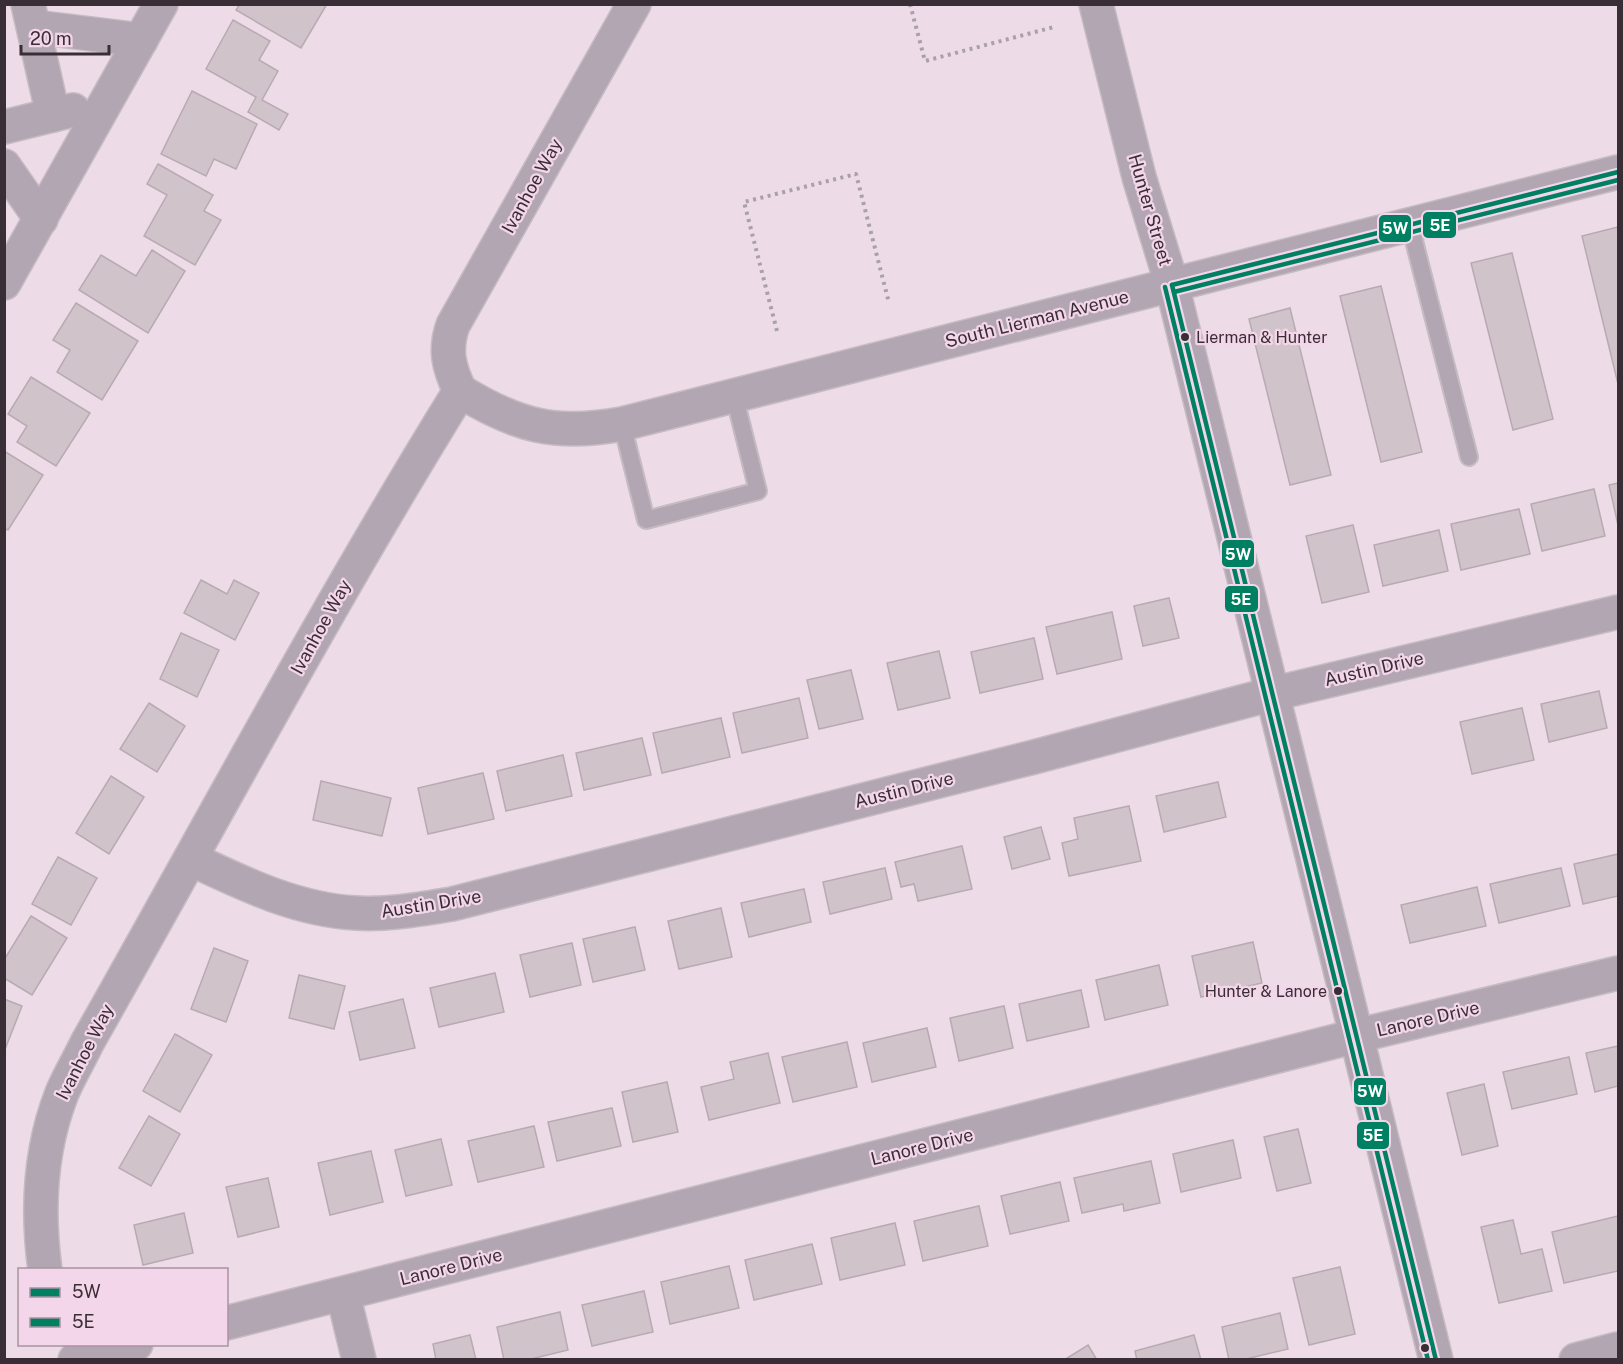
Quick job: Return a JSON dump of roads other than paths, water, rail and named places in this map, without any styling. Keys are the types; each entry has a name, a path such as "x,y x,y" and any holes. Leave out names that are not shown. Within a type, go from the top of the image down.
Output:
{"street":[{"path":"4,284 161,4"},
{"name":"Ivanhoe Way","path":"45,1268 40,1232 42,1173 62,1093 87,1043 389,506 459,391 448,367 447,340 453,325 634,4"},
{"name":"Hunter Street","path":"1096,4 1139,177 1172,285 1436,1359"},
{"path":"53,115 31,16 141,40"},
{"path":"4,127 107,101"},
{"path":"4,166 41,219"},
{"name":"South Lierman Avenue","path":"459,391 484,406 527,424 556,430 622,424 1618,172"},
{"name":"Austin Drive","path":"191,860 262,892 309,906 356,913 433,907 1034,757 1272,694 1618,612"},
{"name":"Lanore Drive","path":"228,1323 1356,1036 1618,973"},
{"path":"343,1294 359,1359"},
{"path":"75,1359 128,1346"},
{"path":"1576,1359 1618,1349"}],"lane":[{"path":"1410,225 1470,457"},
{"path":"622,424 646,520 758,491 735,395"}],"place":[{"name":"Lierman & Hunter","path":"1185,337"},
{"name":"Hunter & Lanore","path":"1338,991"}]}
